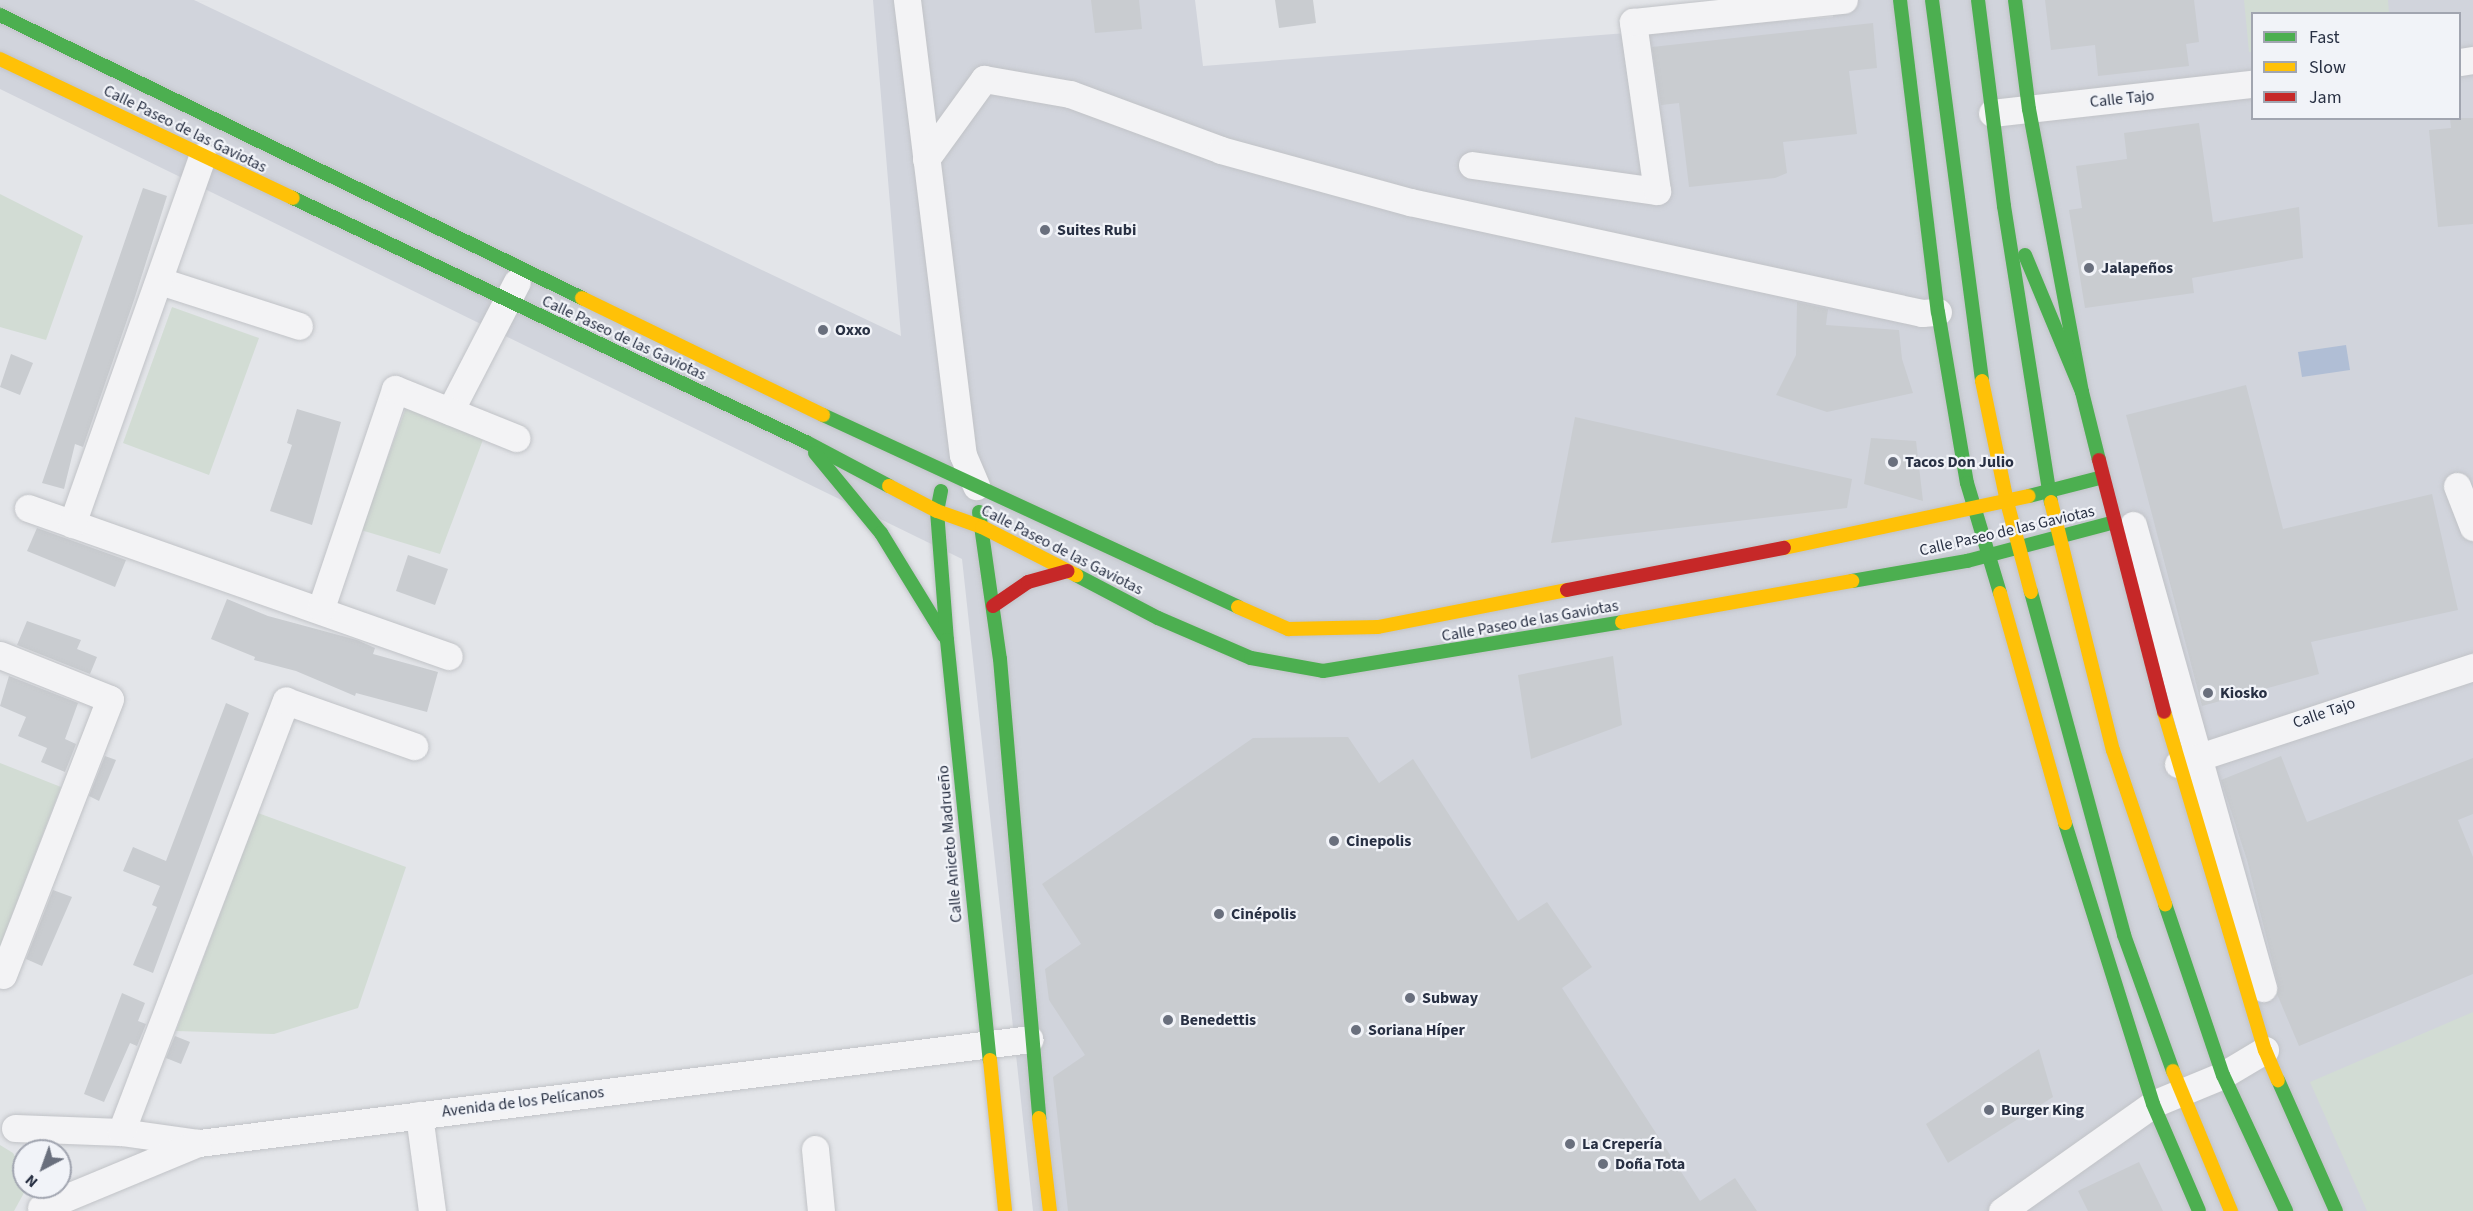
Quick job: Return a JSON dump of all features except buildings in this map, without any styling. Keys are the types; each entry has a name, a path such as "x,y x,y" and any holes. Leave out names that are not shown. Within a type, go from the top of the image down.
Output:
{"main road":[{"path":"1900,0 1938,312 1954,419 1987,555 2029,688 2046,763 2153,1104 2199,1211"},
{"path":"1932,0 1984,396 2007,502 2124,935 2181,1092 2231,1211"},
{"path":"1978,0 2004,206 2057,537 2113,750 2223,1075 2286,1211"},
{"path":"2015,0 2036,108 2082,392 2103,477 2186,761 2265,1050 2336,1211"},
{"name":"Calle Paseo de las Gaviotas","path":"0,15 944,474 976,486 1125,558 1288,629 1378,627 1976,510 2103,477"},
{"name":"Calle Paseo de las Gaviotas","path":"0,59 806,442 937,511 982,527 1158,618 1251,658 1323,671 1434,655 1987,555 2115,522"},
{"path":"2004,206 2082,392"},
{"path":"806,442 881,534 947,640"},
{"name":"Calle Aniceto Madrueño","path":"944,474 937,511 947,640 985,1045 1005,1211"},
{"path":"976,486 1000,659 1030,1039 1050,1211"},
{"path":"993,606 1028,582 1068,571"}],"street":[{"path":"907,0 963,455 976,486"},
{"path":"1472,165 1657,191 1633,22 1844,0"},
{"path":"2029,0 2036,108 2097,390 2186,761 2279,1043 2352,1211"},
{"path":"926,159 984,79 1070,94 1221,150 1410,202 1922,313 1938,312"},
{"name":"Calle Tajo","path":"1992,113 2251,84"},
{"path":"72,524 160,281 202,156"},
{"path":"450,411 523,270"},
{"path":"160,281 299,326"},
{"path":"321,609 394,388 516,438"},
{"path":"944,474 963,455"},
{"path":"2457,486 2473,527"},
{"path":"28,508 321,609 449,656"},
{"path":"0,655 110,699 1,976"},
{"name":"Calle Tajo","path":"2186,761 2473,667"},
{"path":"121,1132 286,701 414,746"},
{"name":"Avenida de los Pelícanos","path":"8,1125 121,1132 200,1143 1030,1039"},
{"path":"2002,1211 2153,1104 2223,1075 2265,1050"},
{"path":"418,1115 432,1211"},
{"path":"8,1125 24,1139"},
{"path":"42,1202 200,1143"},
{"path":"815,1149 821,1211"}],"shaded area":[{"path":"0,0 194,0 901,336 873,0 1195,0 1203,66 1833,17 1832,0 2473,0 2473,1211 1033,1211 962,559 0,89"},
{"path":"2244,0 2388,0 2389,12 2251,12 2251,52 2249,52"},
{"path":"0,194 83,236 46,340 0,327"},
{"path":"172,307 259,338 209,475 123,443"},
{"path":"407,405 484,437 440,554 361,530"},
{"path":"0,763 61,787 0,946"},
{"path":"258,813 406,867 358,1008 274,1034 176,1031"},
{"path":"2473,1012 2473,1211 2367,1211 2310,1082"},
{"path":"0,1145 12,1152 12,1199 21,1199 14,1211 0,1211"}],"water":[{"path":"2346,345 2350,370 2302,377 2298,352"}],"traffic: fast":[{"path":"1900,0 1938,312 1967,483 2000,593"},
{"path":"1932,0 1982,381"},
{"path":"1978,0 2004,206 2051,502"},
{"path":"2015,0 2029,109 2082,392 2099,460"},
{"path":"0,15 582,298"},
{"path":"293,198 806,442 889,486"},
{"path":"2025,255 2082,392"},
{"path":"823,415 1238,607"},
{"path":"815,453 881,533 944,636"},
{"path":"2029,496 2103,477"},
{"path":"941,491 937,511 947,640 990,1060"},
{"path":"979,512 1000,659 1039,1118"},
{"path":"1852,581 1967,561 2115,522"},
{"path":"1076,575 1158,618 1251,658 1323,671 1622,622"},
{"path":"2031,592 2124,935 2173,1071"},
{"path":"2065,823 2153,1104 2199,1211"},
{"path":"2165,904 2223,1075 2286,1211"},
{"path":"2278,1080 2336,1211"}],"traffic: slow":[{"path":"0,59 293,198"},
{"path":"582,298 823,415"},
{"path":"1982,381 2007,502 2031,592"},
{"path":"889,486 937,511 982,527 1076,575"},
{"path":"1784,548 2029,496"},
{"path":"2051,502 2113,750 2165,904"},
{"path":"1622,622 1852,581"},
{"path":"1238,607 1288,629 1378,627 1567,590"},
{"path":"2000,593 2065,823"},
{"path":"2164,712 2265,1050 2278,1080"},
{"path":"990,1060 1005,1211"},
{"path":"2173,1071 2231,1211"},
{"path":"1039,1118 1050,1211"}],"traffic: jam":[{"path":"2099,460 2164,712"},
{"path":"1567,590 1784,548"},
{"path":"993,606 1028,582 1068,571"}],"place":[{"name":"Suites Rubi","path":"1045,230"},
{"name":"Jalapeños","path":"2089,268"},
{"name":"Oxxo","path":"823,330"},
{"name":"Tacos Don Julio","path":"1893,462"},
{"name":"Kiosko","path":"2208,693"},
{"name":"Cinepolis","path":"1334,841"},
{"name":"Cinépolis","path":"1219,914"},
{"name":"Subway","path":"1410,998"},
{"name":"Benedettis","path":"1168,1020"},
{"name":"Soriana Híper","path":"1356,1030"},
{"name":"Burger King","path":"1989,1110"},
{"name":"La Crepería","path":"1570,1144"},
{"name":"Doña Tota","path":"1603,1164"}]}
